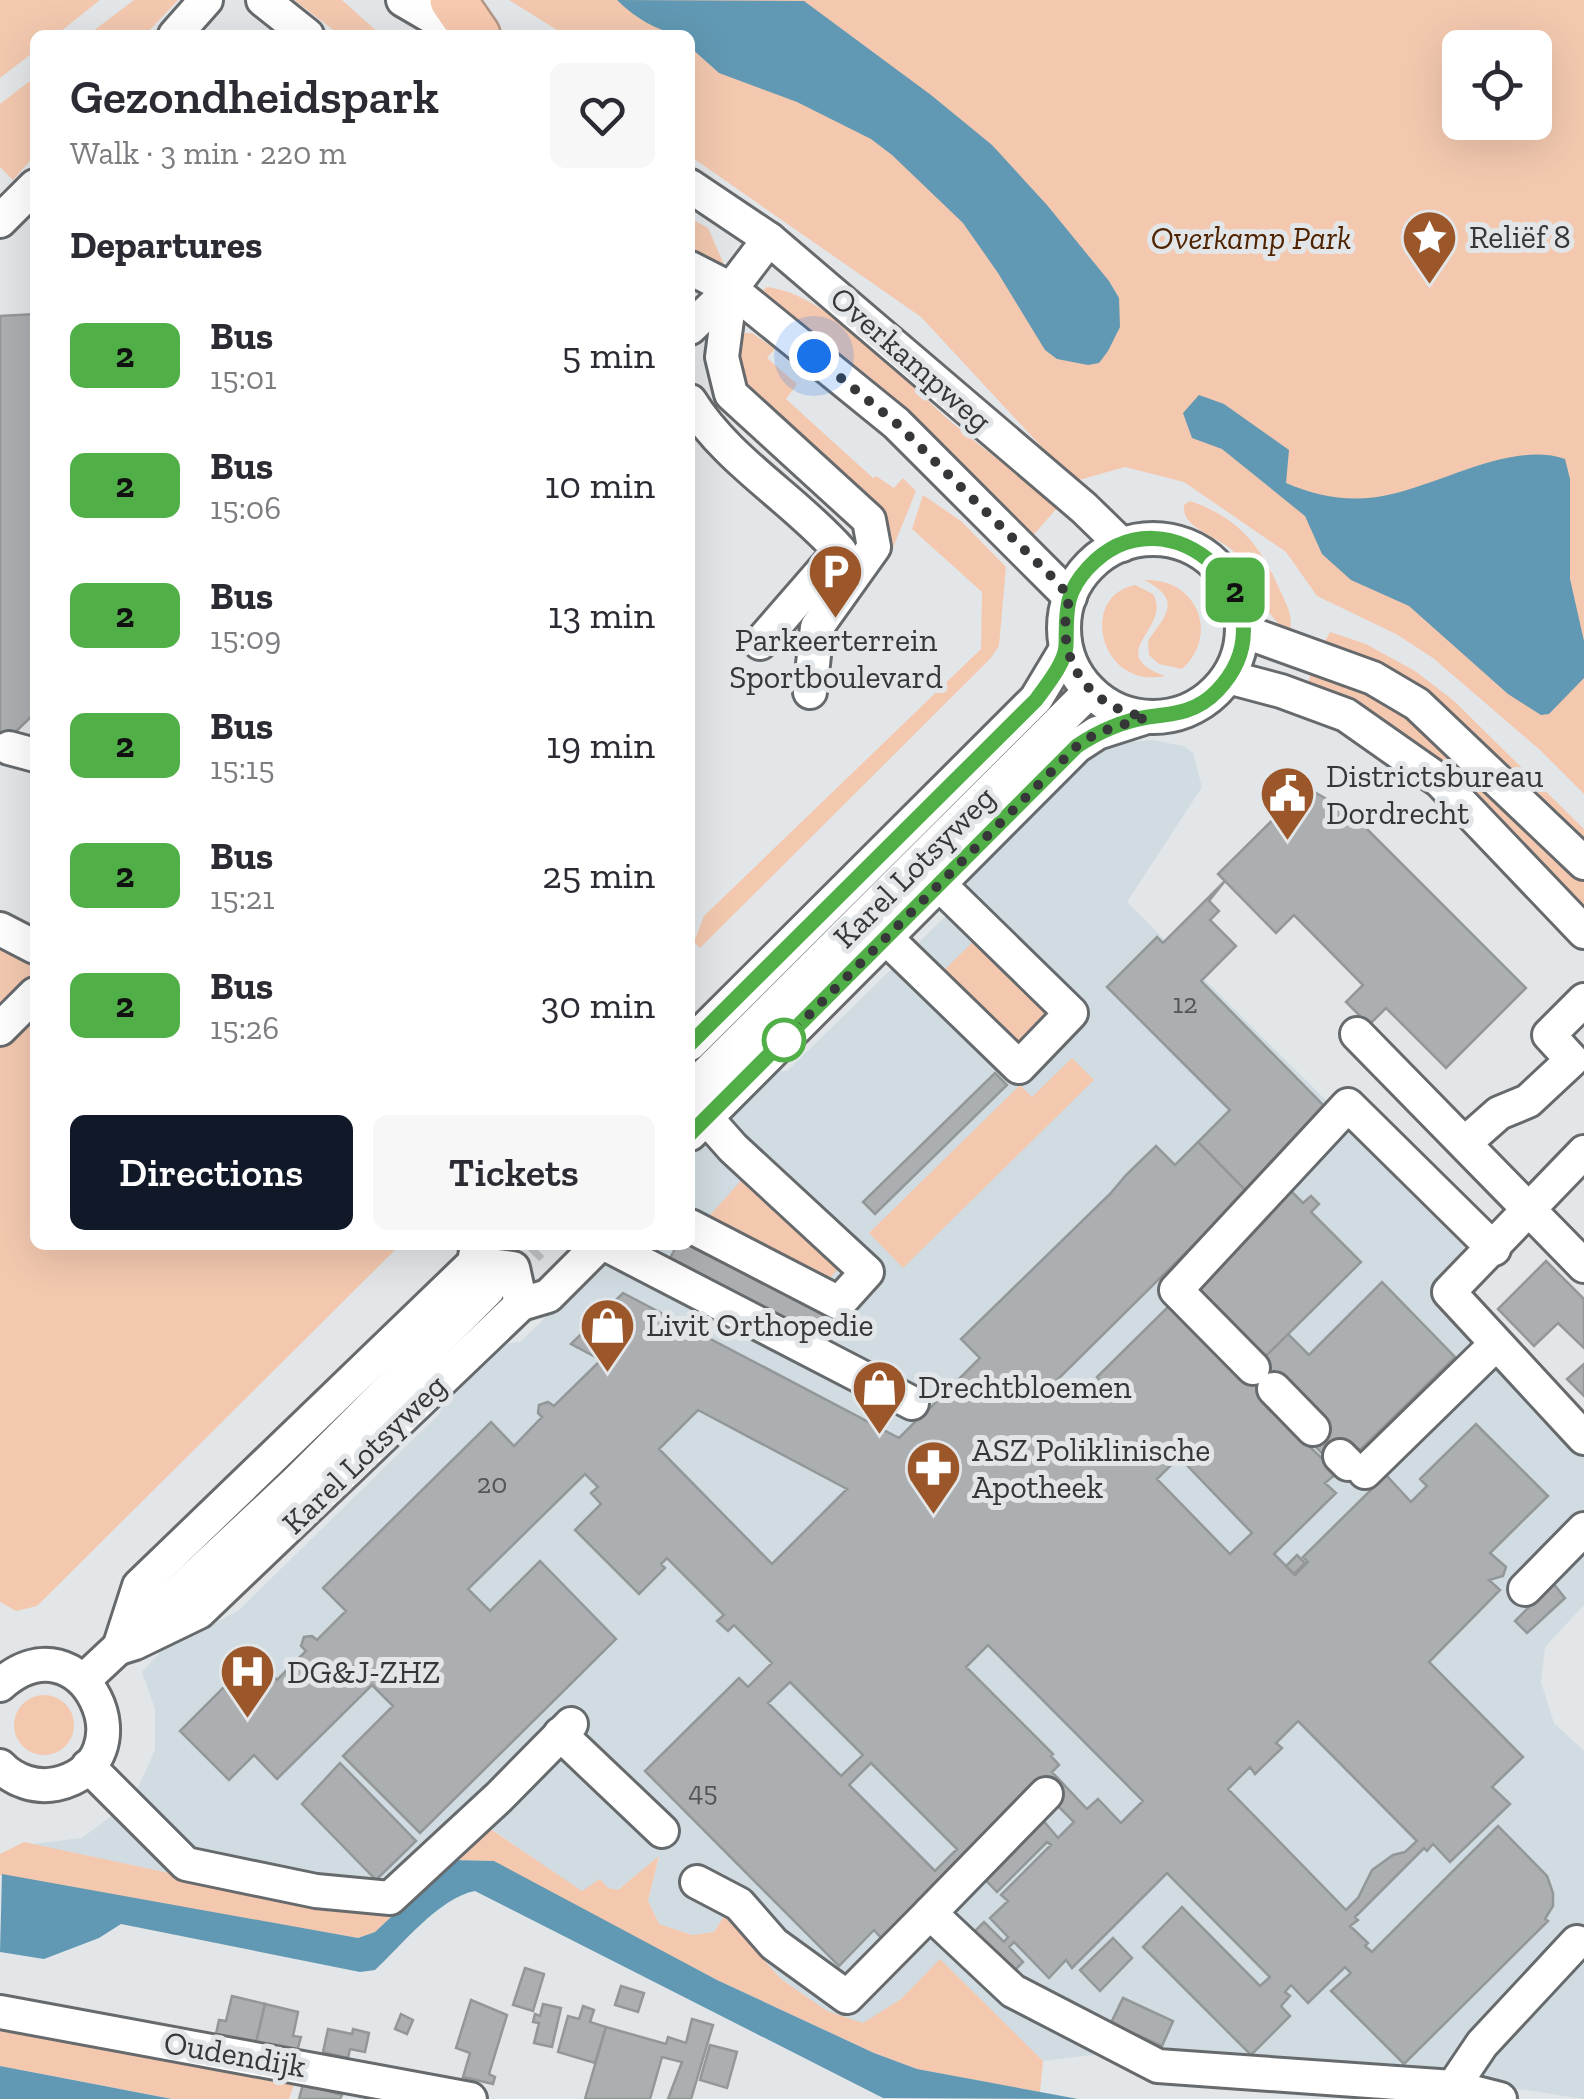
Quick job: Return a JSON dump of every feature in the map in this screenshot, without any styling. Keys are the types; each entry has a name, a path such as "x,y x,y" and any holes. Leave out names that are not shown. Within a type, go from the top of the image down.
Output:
{"highway":[{"path":"453,0 474,30"}],"street":[{"path":"179,30 206,0"},
{"path":"263,0 301,30"},
{"path":"403,0 454,30"},
{"name":"Overkampweg","path":"695,189 770,240 1084,508 1122,545"},
{"path":"695,323 731,289 770,240"},
{"name":"Overkampweg","path":"695,271 731,289 896,423 1070,597"},
{"path":"731,289 722,357 731,394 869,520 874,547 817,627 810,692"},
{"path":"695,409 708,430 819,528 840,552 760,643"},
{"path":"1146,539 1172,540 1209,558 1235,590 1243,631 1236,663 1213,695 1171,716 1147,717 1116,709 1090,691 1066,649 1064,623 1076,583 1096,560 1122,545 1146,539"},
{"path":"1243,631 1373,678 1417,704 1584,863"},
{"name":"Karel Lotsyweg","path":"695,1039 1036,700 1066,649"},
{"path":"1228,677 1346,715 1440,781 1584,932"},
{"name":"Karel Lotsyweg","path":"695,1109 1090,691"},
{"name":"Karel Lotsyweg","path":"695,1109 886,938 1077,746 1097,733 1147,717"},
{"path":"886,938 1019,1067 1072,1013 940,886"},
{"path":"0,929 30,944"},
{"path":"0,1029 30,999"},
{"path":"1465,1143 1499,1112 1528,1101 1572,1060 1549,1036 1584,1000"},
{"path":"1357,1034 1584,1266"},
{"path":"1313,1428 1176,1290 1348,1105 1494,1249"},
{"path":"695,1109 867,1272 839,1303 695,1229"},
{"path":"1584,1152 1450,1292 1584,1438"},
{"name":"Karel Lotsyweg","path":"84,1680 119,1648 199,1612 521,1304 548,1296 594,1250"},
{"path":"617,1250 912,1404"},
{"path":"480,1266 513,1268 521,1304"},
{"name":"Karel Lotsyweg","path":"119,1648 139,1586 480,1266"},
{"path":"1351,1464 1496,1344"},
{"path":"1525,1589 1584,1529"},
{"path":"0,1684 23,1669 61,1668 84,1680 100,1702 104,1730 88,1766 62,1782 46,1785 5,1780"},
{"path":"88,1766 186,1864 316,1891 390,1898 566,1729 611,1771 662,1832"},
{"path":"697,1882 739,1904 774,1944 848,1997 1046,1794"},
{"path":"930,1912 1013,1991 1158,2066 1452,2087 1500,2099"},
{"path":"1452,2087 1482,2044 1576,1942"},
{"name":"Oudendijk","path":"0,2012 470,2099"}],"shaded area":[{"path":"1151,740 1184,746 1193,753 1202,787 1127,902 1477,1251 1436,1292 1584,1454 1584,1605 1545,1647 1541,1682 1554,1723 1584,1751 1584,2099 1414,2073 1203,2057 1148,2048 1043,2061 940,1960 901,1999 863,2024 826,2011 781,1979 724,1916 714,1932 692,1935 659,1924 648,1901 659,1858 617,1890 582,1892 487,1826 388,1913 357,1913 32,1844 82,1838 137,1790 155,1750 155,1709 142,1672 162,1650 238,1611 438,1415 456,1379 488,1346 520,1342 615,1250 695,1250 695,1147 701,1138 767,1070 787,1071 958,904 978,863 1084,755 1114,743"}],"green space":[{"path":"0,0 100,0 62,30 30,30 30,55 0,78"},
{"path":"134,0 178,0 150,30 95,30"},
{"path":"294,0 342,0 375,30 333,30"},
{"name":"Overkamp Park","path":"509,0 1584,0 1584,794 1540,750 1433,658 1396,634 1317,596 1286,552 1184,482 1125,467 1079,480 1051,457 921,317 695,159 695,30 557,30"},
{"path":"30,81 30,161 13,180 0,167 0,104"},
{"path":"695,221 708,228 726,269 695,254"},
{"path":"767,287 815,305 865,341 950,421 1057,508 1029,540 870,377 759,293"},
{"path":"745,333 752,333 775,349 767,358 797,384 786,399 873,478 876,476 894,488 903,478 916,491 888,560 884,558 889,526 880,505 782,421 746,381 736,343"},
{"path":"923,495 961,521 1006,567 999,646 700,948 695,939 704,916 981,649 982,592 912,529"},
{"path":"1190,501 1221,515 1255,545 1287,605 1290,634 1271,615 1241,560 1188,520 1184,505"},
{"path":"1144,580 1177,588 1197,610 1200,640 1182,669 1159,664 1149,655 1148,641 1165,616 1167,601 1164,594"},
{"path":"1135,585 1153,594 1157,606 1139,658 1165,676 1143,677 1125,669 1104,640 1102,622 1106,606 1117,593"},
{"path":"1330,632 1366,644 1415,671 1453,700 1584,829 1584,845 1489,749 1426,698 1322,647"},
{"path":"1313,669 1371,687 1423,720 1584,883 1584,914 1404,735 1350,699 1308,682"},
{"path":"978,937 1054,1013 1014,1052 938,976"},
{"path":"0,944 30,959 30,1250 395,1250 37,1606 16,1611 0,1602"},
{"path":"1072,1058 1094,1080 903,1268 869,1233 1020,1085 1032,1097"},
{"path":"745,1176 838,1269 824,1285 704,1222"},
{"path":"44,1695 65,1704 74,1725 65,1746 44,1755 23,1746 14,1725 23,1704"},
{"path":"486,1826 582,1891 600,1879 608,1888 618,1890 659,1856 648,1901 659,1924 692,1935 714,1932 724,1916 781,1979 827,2011 863,2023 901,1999 940,1959 1043,2061 1040,2092 917,2069 874,2053 717,1980 489,1861 452,1860 375,1932 358,1938 0,1875 0,1854 24,1842 357,1913 387,1913"},
{"path":"0,2022 296,2079 289,2099 173,2099 0,2066"}],"water":[{"path":"617,0 804,1 992,145 1047,205 1119,298 1120,327 1108,351 1099,363 1088,365 1057,359 1045,350 963,223 892,155 871,139 797,102 719,73 695,51 695,30 664,30"},
{"path":"1199,395 1224,404 1289,450 1286,483 1325,495 1379,497 1524,455 1565,459 1570,479 1570,579 1584,641 1584,678 1549,714 1541,715 1508,694 1409,606 1351,580 1322,554 1305,516 1222,449 1192,438 1183,413"},
{"path":"452,1860 494,1861 717,1980 874,2053 917,2069 1078,2099 883,2098 475,1891 435,1912 375,1970 360,1972 121,1924 99,1938 44,1959 0,1952 2,1874 358,1938 375,1932"},
{"path":"0,2066 172,2099 0,2099"}],"building":[{"path":"30,314 30,718 0,747 0,316"},
{"path":"1306,787 1352,814 1526,988 1446,1068 1386,1008 1369,1025 1346,1002 1363,985 1294,915 1276,933 1218,874"},
{"path":"1225,881 1209,901 1219,911 1210,920 1236,946 1201,981 1329,1111 1247,1192 1198,1142 1230,1110 1107,987 1157,937 1163,943"},
{"path":"995,1073 1007,1085 875,1214 863,1202"},
{"path":"1198,1142 1247,1192 1056,1381 1077,1402 1170,1305 1243,1379 1287,1333 1309,1355 1382,1282 1455,1357 1359,1451 1352,1444 1332,1464 1313,1444 1310,1447 1337,1473 1325,1483 1336,1493 1274,1554 1295,1575 1308,1562 1303,1557 1386,1475 1411,1502 1427,1486 1420,1479 1476,1424 1548,1496 1490,1553 1506,1567 1503,1576 1489,1580 1500,1590 1429,1662 1523,1757 1492,1787 1510,1804 1450,1862 1433,1844 1427,1851 1424,1848 1350,1926 1372,1952 1498,1826 1547,1876 1553,1906 1545,1919 1548,1921 1404,2064 1331,1991 1351,1973 1345,1967 1308,2003 1291,1985 1285,1992 1290,1996 1281,2006 1290,2016 1251,2055 1143,1947 1182,1907 1260,1986 1270,1977 1167,1873 1072,1968 1066,1960 1049,1978 1014,1942 1009,1947 1023,1962 1013,1972 974,1932 984,1922 1004,1942 1008,1937 990,1918 1008,1901 1001,1895 1051,1845 1047,1842 997,1892 978,1872 1037,1813 1058,1838 1074,1822 1038,1786 883,1940 874,1930 839,1966 645,1771 739,1678 748,1687 772,1663 734,1625 728,1631 717,1621 724,1615 667,1558 661,1564 665,1568 639,1594 575,1530 601,1504 591,1493 598,1487 585,1474 468,1589 490,1611 540,1561 616,1639 420,1833 343,1756 393,1706 372,1685 277,1779 254,1755 229,1780 180,1731 254,1657 277,1680 306,1651 301,1646 304,1637 317,1640 346,1611 323,1588 491,1422 514,1446 542,1417 539,1405 548,1402 554,1406 601,1360 571,1344 623,1293 899,1438 918,1419 912,1416 925,1401 930,1408 980,1358 961,1339 1126,1175 1156,1146 1175,1165","holes":["1286,1377 1325,1417 1302,1438 1264,1399","698,1410 847,1489 772,1564 659,1449","1179,1457 1252,1533 1230,1554 1157,1479","988,1645 1143,1801 1121,1823 1098,1799 1087,1809 1052,1772 1059,1765 1053,1754 966,1667","790,1682 863,1755 841,1776 768,1703","1298,1721 1417,1841 1372,1870 1358,1898 1346,1910 1228,1789 1250,1767 1255,1774 1282,1748 1276,1743","871,1763 957,1849 935,1871 849,1785"]},
{"path":"1288,1188 1303,1203 1311,1196 1319,1204 1311,1212 1361,1262 1265,1357 1192,1283"},
{"path":"695,1235 832,1307 812,1345 665,1268 674,1250 695,1250"},
{"path":"1546,1261 1584,1299 1584,1348 1558,1323 1534,1346 1498,1309"},
{"path":"1584,1364 1584,1396 1567,1379"},
{"path":"1297,1555 1305,1563 1294,1574 1286,1566"},
{"path":"1553,1583 1565,1598 1527,1633 1515,1621"},
{"path":"340,1763 416,1841 376,1880 302,1804"},
{"path":"1113,1938 1132,1958 1100,1991 1080,1970"},
{"path":"525,1968 544,1974 533,2011 513,2005"},
{"path":"621,1986 644,1993 638,2012 615,2005"},
{"path":"232,1996 265,2004 256,2043 216,2034 219,2020 226,2021"},
{"path":"1123,1998 1173,2021 1162,2046 1111,2023"},
{"path":"471,2000 507,2015 489,2074 495,2077 493,2084 463,2077 470,2053 456,2048"},
{"path":"265,2004 298,2012 293,2036 301,2037 297,2051 256,2043"},
{"path":"543,2004 561,2008 552,2047 534,2043 539,2023 533,2022 535,2014 540,2016"},
{"path":"583,2006 594,2010 590,2022 606,2027 595,2063 558,2052 568,2016 579,2019"},
{"path":"401,2014 413,2020 407,2034 395,2029"},
{"path":"692,2019 713,2025 691,2099 668,2099 682,2062 662,2057 650,2099 585,2099 606,2027 666,2044 668,2037 686,2043"},
{"path":"328,2029 369,2033 365,2052 350,2049 348,2058 323,2052"},
{"path":"710,2045 737,2052 727,2088 700,2080"},
{"path":"303,2084 342,2095 340,2099 299,2099"}],"tunnel":[{"path":"494,1284 528,1250"}],"bus line":[{"name":"2","path":"695,1039 1036,700 1066,649 1064,623 1070,597 1076,583 1096,560 1122,545 1159,539 1197,550 1219,567 1240,603 1243,631 1236,663 1213,695 1182,713 1147,717 1118,726 1077,746 695,1129"}],"place":[{"name":"Reliëf 8","path":"1430,286"},
{"name":"Parkeerterrein Sportboulevard","path":"836,620"},
{"name":"Districtsbureau Dordrecht","path":"1287,843"},
{"name":"Livit Orthopedie","path":"607,1374"},
{"name":"Drechtbloemen","path":"879,1436"},
{"name":"ASZ Poliklinische Apotheek","path":"933,1517"},
{"name":"DG&J-ZHZ","path":"248,1721"}],"route":[{"path":"784,1040 1077,746 1097,733 1147,717 1131,715 1102,701 1080,678 1064,636 1070,597 1053,578 896,423 814,356"}]}
